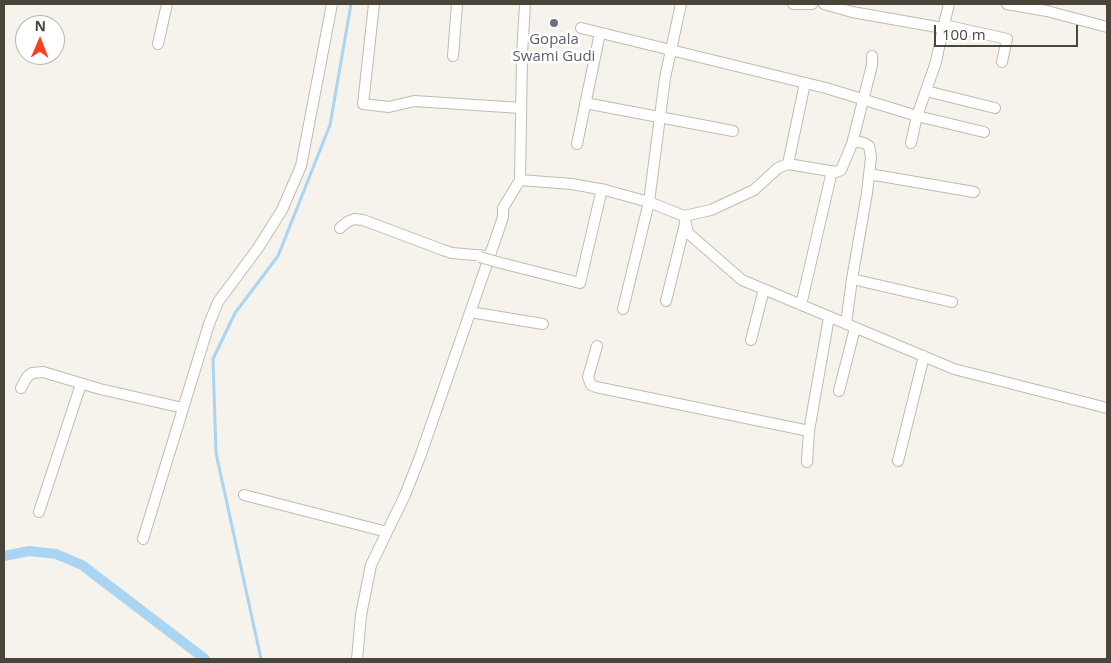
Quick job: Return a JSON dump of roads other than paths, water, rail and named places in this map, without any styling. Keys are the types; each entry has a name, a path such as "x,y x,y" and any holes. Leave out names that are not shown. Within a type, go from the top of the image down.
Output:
{"street":[{"path":"158,44 167,4"},
{"path":"143,539 209,324 218,302 258,248 282,210 301,166 332,4"},
{"path":"374,4 363,104 390,107 414,101 521,108"},
{"path":"453,56 457,4"},
{"path":"357,659 365,586 371,565 405,495 420,457 503,217 503,208 520,180 526,4"},
{"path":"623,309 650,202 660,116 680,4"},
{"path":"794,4 812,4"},
{"path":"824,4 852,12 1007,39 1002,62"},
{"path":"911,143 917,116 936,62 949,4"},
{"path":"1006,4 1047,11 1107,27"},
{"path":"581,28 804,83 917,116 984,132"},
{"path":"577,144 600,33"},
{"path":"520,180 572,184 602,189 650,202 685,219 711,210 754,190 778,168 788,164 832,171 841,170 853,141 872,65 872,56"},
{"path":"788,164 804,83"},
{"path":"926,91 995,108"},
{"path":"585,103 733,131"},
{"path":"838,391 851,326 852,279 869,174 869,146 864,142 853,141"},
{"path":"800,304 832,171"},
{"path":"869,174 974,192"},
{"path":"340,228 346,222 363,220 443,250 489,258 580,283 602,189"},
{"path":"685,219 688,233 742,280 954,369 1107,408"},
{"path":"666,301 685,219"},
{"path":"852,279 952,302"},
{"path":"750,340 764,289"},
{"path":"470,312 543,324"},
{"path":"807,462 809,431 829,317"},
{"path":"596,346 588,377 591,385 596,388 809,431"},
{"path":"898,462 924,356"},
{"path":"21,388 27,377 37,371 81,384 183,408"},
{"path":"38,512 81,384"},
{"path":"244,495 387,532"}],"waterway":[{"path":"261,659 216,453 213,359 235,313 278,256 330,125 351,4"},
{"path":"4,556 29,551 56,554 82,565 205,659"}],"place":[{"name":"Gopala Swami Gudi","path":"554,23"}]}
